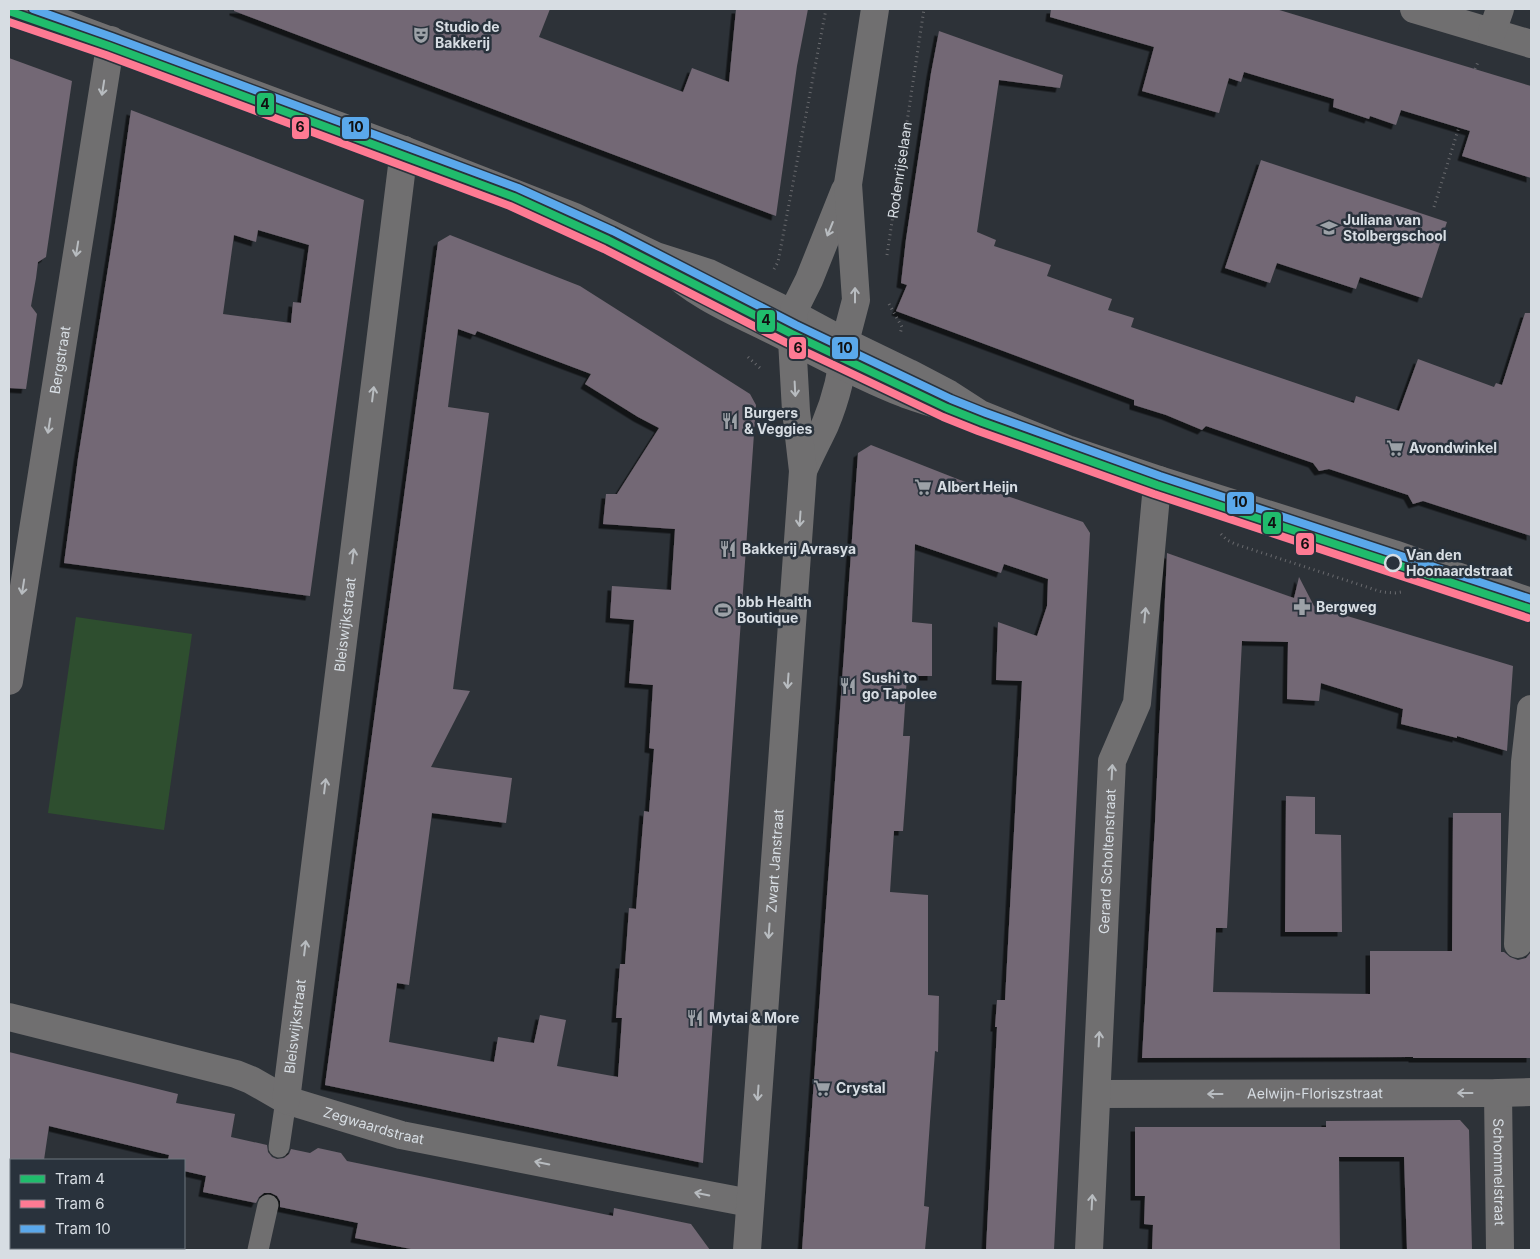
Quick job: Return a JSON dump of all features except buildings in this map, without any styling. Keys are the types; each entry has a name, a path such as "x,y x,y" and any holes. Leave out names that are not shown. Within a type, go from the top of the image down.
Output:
{"street":[{"path":"25,9 404,150 575,217 656,256 709,273 793,327 844,354 909,373 949,394 980,414 1067,448 1159,480 1394,554 1531,602"},
{"path":"793,327 848,184 875,9"},
{"path":"1414,9 1496,20 1531,44"},
{"name":"Bergstraat","path":"9,681 111,40"},
{"name":"Bleiswijkstraat","path":"286,1100 404,150"},
{"path":"844,354 846,336 856,300 848,184"},
{"name":"Zwart Janstraat","path":"747,1250 804,471 796,412 793,327"},
{"name":"Zwart Janstraat","path":"804,471 825,424 844,354"},
{"name":"Gerard Scholtenstraat","path":"1090,1250 1112,761 1137,704 1156,495 1159,480"},
{"path":"1518,944 1525,762 1531,709"},
{"name":"Zegwaardstraat","path":"9,1017 236,1074 251,1080 286,1100 401,1135 750,1203"},
{"name":"Aelwijn-Floriszstraat","path":"1097,1094 1531,1092"},
{"name":"Schommelstraat","path":"1498,1093 1500,1250"}],"lane":[{"path":"279,1147 286,1100"},
{"path":"258,1250 268,1205"}],"path":[{"path":"773,272 778,262 826,9"},
{"name":"Rodenrijselaan","path":"886,261 924,9"},
{"path":"1434,207 1459,127"},
{"path":"886,298 902,328"}],"green space":[{"path":"76,617 192,634 164,830 48,813"}],"tram line":[{"name":"10","path":"33,9 518,188 613,231 796,325 951,399 986,413 1160,476 1531,599"},
{"name":"4","path":"9,11 109,46 514,197 608,240 792,334 947,408 982,422 1157,485 1531,609"},
{"name":"6","path":"9,22 106,55 510,206 604,249 787,343 943,417 978,431 1154,494 1528,618"}],"place":[{"name":"Studio de Bakkerij","path":"421,35"},
{"name":"Juliana van Stolbergschool","path":"1329,228"},
{"name":"Burgers & Veggies","path":"730,421"},
{"name":"Avondwinkel","path":"1395,448"},
{"name":"Albert Heijn","path":"923,487"},
{"name":"Bakkerij Avrasya","path":"728,549"},
{"name":"Van den Hoonaardstraat","path":"1393,563"},
{"name":"Bergweg","path":"1302,607"},
{"name":"bbb Health Boutique","path":"723,610"},
{"name":"Sushi to go Tapolee","path":"848,686"},
{"name":"Mytai & More","path":"695,1018"},
{"name":"Crystal","path":"822,1088"}]}
